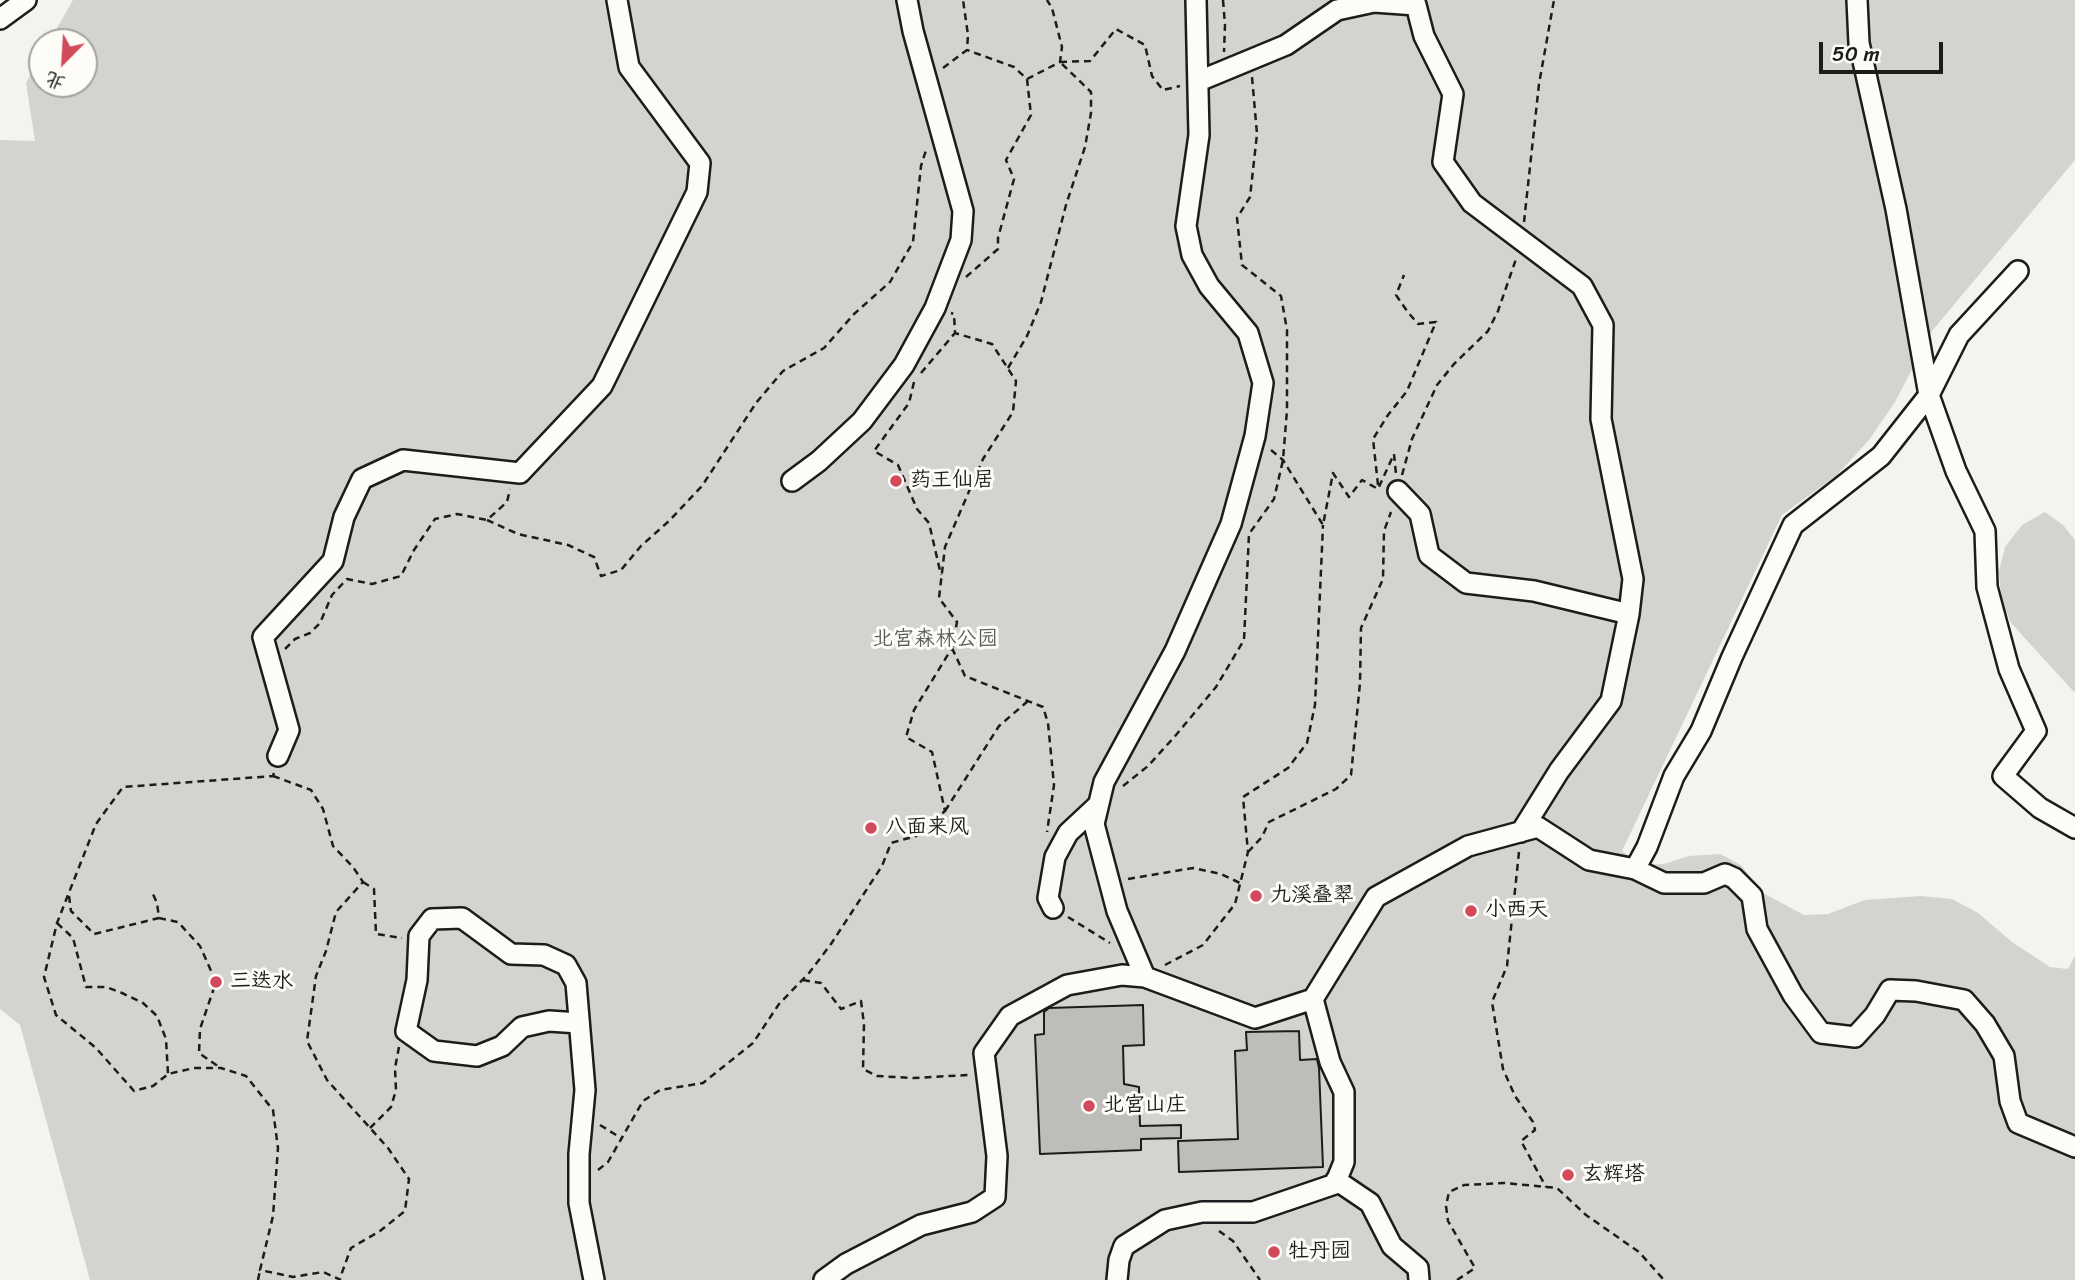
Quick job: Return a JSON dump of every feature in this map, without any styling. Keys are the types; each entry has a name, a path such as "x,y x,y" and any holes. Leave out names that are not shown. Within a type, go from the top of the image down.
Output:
{"street":[{"path":"0,19 26,0"},
{"path":"278,756 289,730 263,637 333,561 344,517 362,479 403,460 520,473 602,386 697,192 700,163 629,67 618,0"},
{"path":"792,481 819,461 909,373 961,240 963,211 907,0"},
{"path":"1196,0 1199,135 1186,226 1192,255 1209,286 1248,333 1263,383 1255,436 1231,524 1175,651 1104,782 1094,824 1117,911 1141,968 1255,1018 1312,999 1376,897 1468,846 1538,827 1589,860 1635,869 1664,883 1704,883 1725,874 1734,878 1752,896 1756,929 1793,995 1821,1033 1855,1037 1875,1015 1890,990 1916,991 1964,1000 1985,1024 2004,1056 2010,1101 2018,1123 2075,1147"},
{"path":"1857,0 1859,43 1896,209 1929,395 1956,471 1984,531 1987,587 2009,669 2036,731 2003,776 2040,808 2075,828"},
{"path":"1199,81 1286,45 1337,10 1374,2 1416,5 1424,36 1452,94 1443,162 1472,204 1582,286 1603,325 1601,419 1633,579 1629,614 1611,701 1559,771 1521,831"},
{"path":"1635,869 1647,847 1674,776 1701,731 1793,525 1881,456 1929,395 1959,335 2018,271"},
{"path":"1398,491 1420,514 1429,555 1466,583 1534,590 1629,614"},
{"path":"1053,908 1048,898 1055,857 1068,833 1098,805"},
{"path":"579,1023 549,1021 523,1027 502,1046 477,1056 434,1051 406,1031 417,980 419,936 432,919 462,918 511,954 544,955 566,965 576,983 585,1090 579,1154 579,1203 594,1280"},
{"path":"824,1280 846,1264 921,1225 972,1212 995,1197 998,1156 984,1053 1010,1016 1067,985 1122,975 1141,968"},
{"path":"1117,1280 1124,1246 1165,1220 1193,1214 1253,1212 1335,1184 1345,1162 1344,1092 1330,1062 1312,999"},
{"path":"1336,1180 1370,1203 1392,1247 1418,1268 1419,1280"}],"path":[{"path":"927,80 967,50 968,35 963,0"},
{"path":"1047,0 1052,8 1062,47 1060,62"},
{"path":"1222,72 1226,25 1223,0"},
{"path":"1248,852 1262,837 1269,822 1336,789 1351,775 1360,684 1361,628 1383,579 1384,531 1412,439 1437,385 1488,331 1507,286 1521,240 1539,84 1554,0"},
{"path":"1027,79 1060,62 1090,61 1116,29 1145,45 1152,76 1163,90 1199,81"},
{"path":"960,282 998,249 998,238 1014,179 1006,160 1031,115 1027,79 1014,67 967,50"},
{"path":"1008,368 1027,336 1041,302 1066,205 1085,147 1091,113 1091,92 1060,62"},
{"path":"270,662 295,639 310,633 320,623 332,595 347,579 372,584 401,576 414,550 435,519 457,514 487,520 518,534 568,545 594,557 601,576 621,570 641,546 702,486 751,411 783,371 824,348 854,314 890,282 913,242 921,166 936,114"},
{"path":"1378,489 1373,439 1406,391 1436,322 1418,324 1396,295 1404,275"},
{"path":"955,333 956,304"},
{"path":"935,308 954,314"},
{"path":"945,811 932,752 906,737 914,710 952,648 957,622 939,598 945,547 983,459 1013,412 1016,381 992,344 955,333"},
{"path":"942,578 929,523 917,509 898,466 874,451 909,403 909,373 955,333"},
{"path":"1255,436 1283,460 1323,525"},
{"path":"1378,489 1394,454 1398,491"},
{"path":"487,520 507,502 513,472"},
{"path":"1053,908 1141,968 1203,945 1234,904 1240,883 1248,852 1243,797 1288,768 1307,743 1315,705 1323,525 1333,473 1349,497 1362,480 1378,489"},
{"path":"952,648 965,676 1042,707 1048,723 1054,785 1046,836 1055,857"},
{"path":"579,1185 608,1162 643,1101 660,1090 703,1083 753,1043 779,1004 831,944 882,866 891,843 916,836 945,811 999,726 1028,701"},
{"path":"273,776 278,756"},
{"path":"221,1068 194,1068 168,1074 153,1086 134,1091 96,1048 56,1016 44,976 57,922 96,824 122,787 273,776 310,790 323,809 333,846 354,867 363,883 374,889 376,934 405,939 419,936"},
{"path":"1521,831 1507,966 1492,1002 1503,1069 1535,1130 1521,1141 1546,1187"},
{"path":"1109,882 1193,869 1221,874 1240,883"},
{"path":"260,1270 293,1276 323,1272 341,1279 351,1248 380,1231 405,1210 409,1179 388,1148 327,1080 307,1041 316,976 336,912 363,883"},
{"path":"152,892 158,903 159,918"},
{"path":"69,893 71,911 94,934 159,918 178,922 200,946 216,982 200,1029 199,1053 221,1068 246,1076 273,1110 278,1148 273,1216 258,1280"},
{"path":"57,922 73,937 86,987 106,987 122,993 143,1003 157,1016 166,1039 168,1074"},
{"path":"802,980 821,983 841,1009 861,1001 864,1024 863,1069 877,1076 913,1078 986,1073"},
{"path":"370,1128 391,1107 396,1090 395,1068 401,1040 406,1031"},
{"path":"584,1114 621,1138"},
{"path":"1457,1280 1475,1268 1448,1222 1446,1206 1449,1192 1464,1185 1480,1183 1557,1188 1586,1215 1639,1252 1664,1280"},
{"path":"1193,1214 1233,1241 1260,1280"}],"green space":[{"name":"北宫森林公园","path":"73,0 2075,0 2075,160 1932,331 1895,402 1869,440 1837,475 1782,515 1622,851 1641,865 1664,864 1689,856 1720,854 1741,865 1763,893 1804,915 1828,914 1865,900 1921,896 1952,899 1978,913 2012,942 2050,967 2068,969 2075,956 2075,1280 90,1280 20,1025 0,1009 0,140 35,141 28,98 98,98 98,28 57,28"},
{"path":"2045,512 2063,525 2075,540 2075,693 2011,623 2001,599 1999,571 2005,547 2022,525"}],"building":[{"path":"1143,1005 1144,1045 1123,1046 1124,1084 1139,1087 1140,1126 1181,1125 1181,1138 1141,1139 1141,1150 1040,1154 1035,1035 1044,1034 1044,1012 1049,1008"},
{"path":"1299,1031 1300,1060 1317,1059 1319,1068 1323,1167 1179,1172 1178,1141 1238,1139 1235,1051 1247,1050 1246,1032"}],"place":[{"name":"药王仙居","path":"896,481"},
{"name":"八面来风","path":"871,828"},
{"name":"九溪叠翠","path":"1256,896"},
{"name":"小西天","path":"1471,911"},
{"name":"三迭水","path":"216,982"},
{"name":"北宫山庄","path":"1089,1106"},
{"name":"玄辉塔","path":"1568,1175"},
{"name":"牡丹园","path":"1274,1252"}]}
